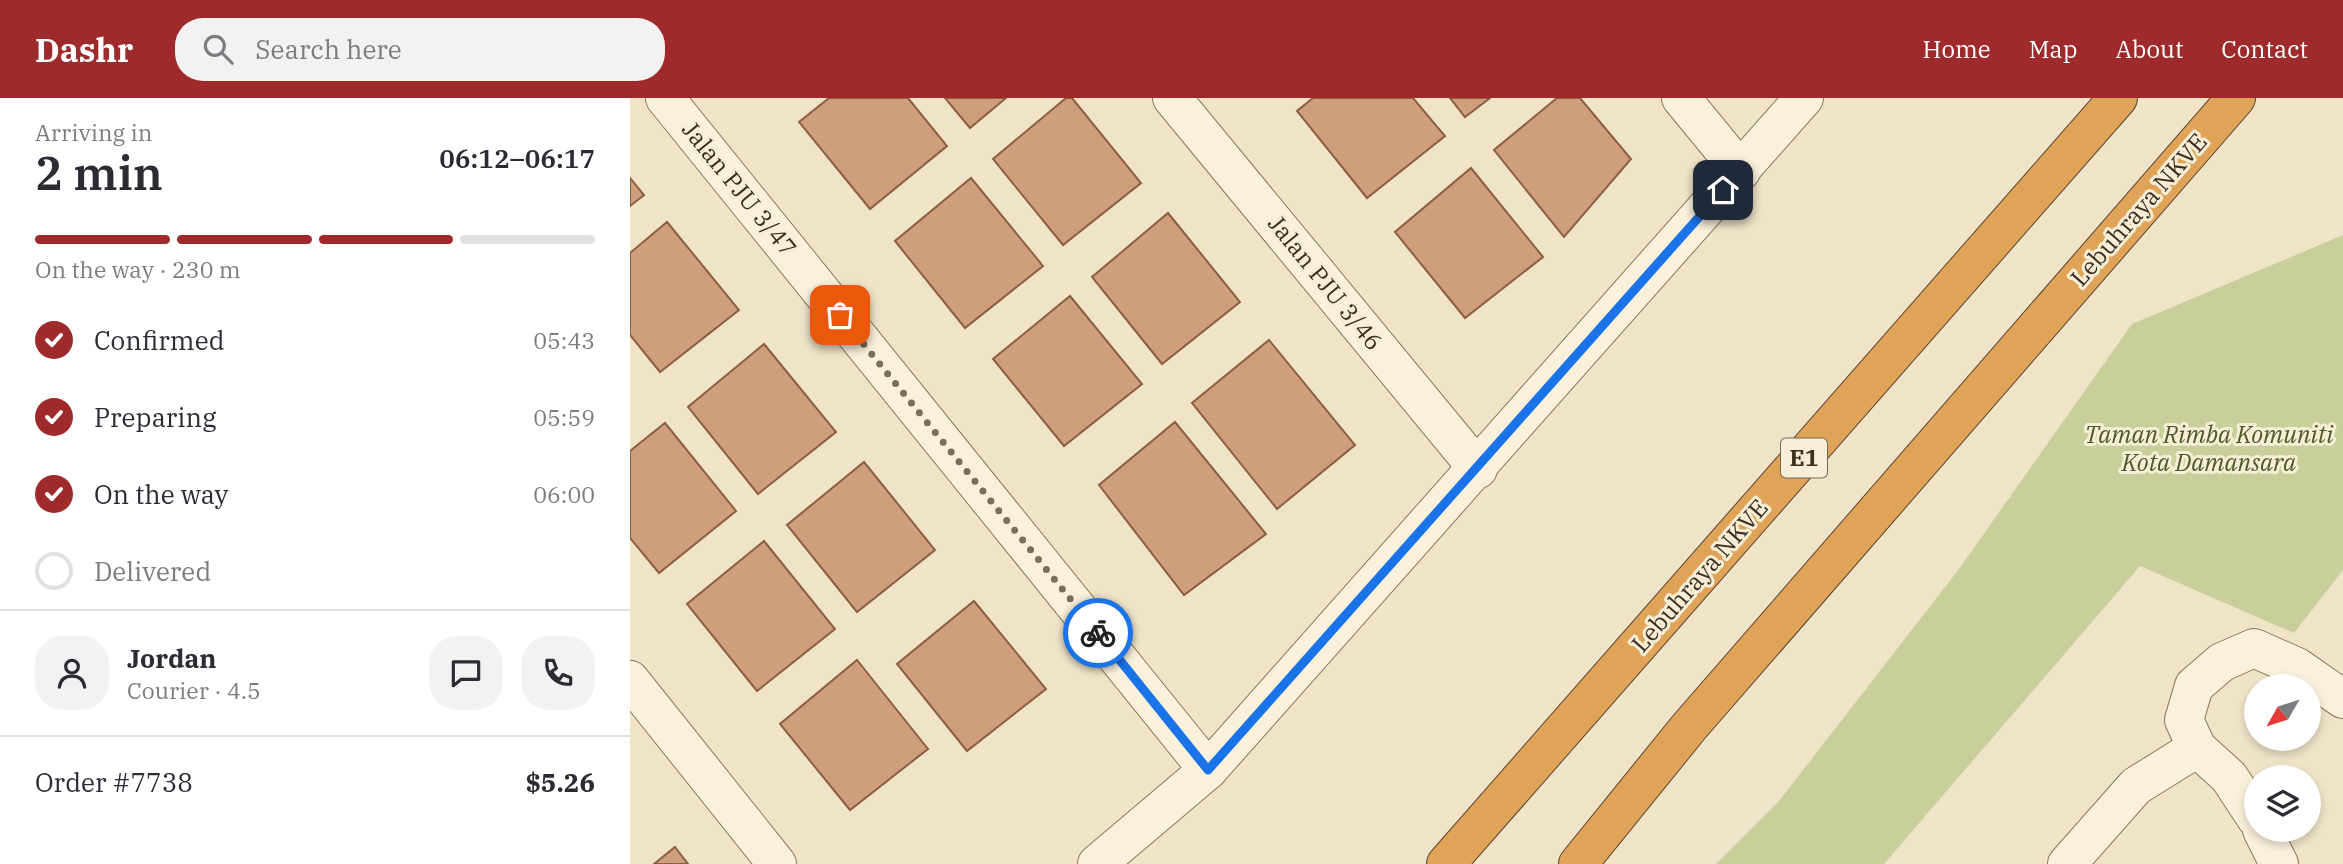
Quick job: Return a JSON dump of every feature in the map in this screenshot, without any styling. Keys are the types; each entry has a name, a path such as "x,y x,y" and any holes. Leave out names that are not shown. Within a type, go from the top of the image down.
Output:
{"highway":[{"name":"Lebuhraya NKVE","path":"1446,864 2118,98"},
{"name":"Lebuhraya NKVE","path":"1578,864 1698,716 2236,98"}],"street":[{"name":"Jalan PJU 3/47","path":"665,98 1208,770"},
{"name":"Jalan PJU 3/46","path":"1172,98 1478,469"},
{"path":"1681,98 1741,171"},
{"path":"1097,864 1208,770 1478,469 1804,98"},
{"path":"2244,800 2229,777 2197,748 2184,720 2194,686 2222,662 2254,648 2297,667 2343,699"},
{"path":"630,680 777,864"},
{"path":"2067,864 2136,786 2197,748"},
{"path":"2268,842 2279,864"}],"green space":[{"name":"Taman Rimba Komuniti Kota Damansara","path":"2343,235 2343,570 2294,633 2140,566 1884,864 1716,864 1779,801 1959,569 2132,324"}],"building":[{"path":"829,98 908,98 947,146 870,209 799,122"},
{"path":"945,98 1006,98 970,128"},
{"path":"1066,98 1072,98 1141,183 1063,245 993,159"},
{"path":"1313,98 1413,98 1445,136 1367,198 1297,111"},
{"path":"1450,98 1490,98 1465,117"},
{"path":"1557,98 1580,98 1631,159 1564,237 1494,150"},
{"path":"1471,168 1543,257 1465,318 1395,232"},
{"path":"630,178 644,195 630,206"},
{"path":"971,178 1043,266 965,328 895,241"},
{"path":"1168,213 1240,302 1162,364 1092,277"},
{"path":"667,222 739,310 660,372 630,335 630,253"},
{"path":"1070,296 1142,384 1064,446 993,359"},
{"path":"1269,340 1355,445 1277,509 1192,403"},
{"path":"764,344 836,432 758,494 688,407"},
{"path":"1175,422 1266,534 1184,595 1099,485"},
{"path":"665,423 736,511 659,573 630,538 630,451"},
{"path":"864,462 935,550 857,612 787,525"},
{"path":"764,541 835,629 757,691 687,604"},
{"path":"974,601 1046,689 967,751 897,664"},
{"path":"857,660 928,749 850,810 780,724"},
{"path":"675,847 688,864 654,864"}],"way so far":[{"path":"840,315 1098,633"}],"route":[{"path":"1098,633 1208,770 1723,190"}]}
